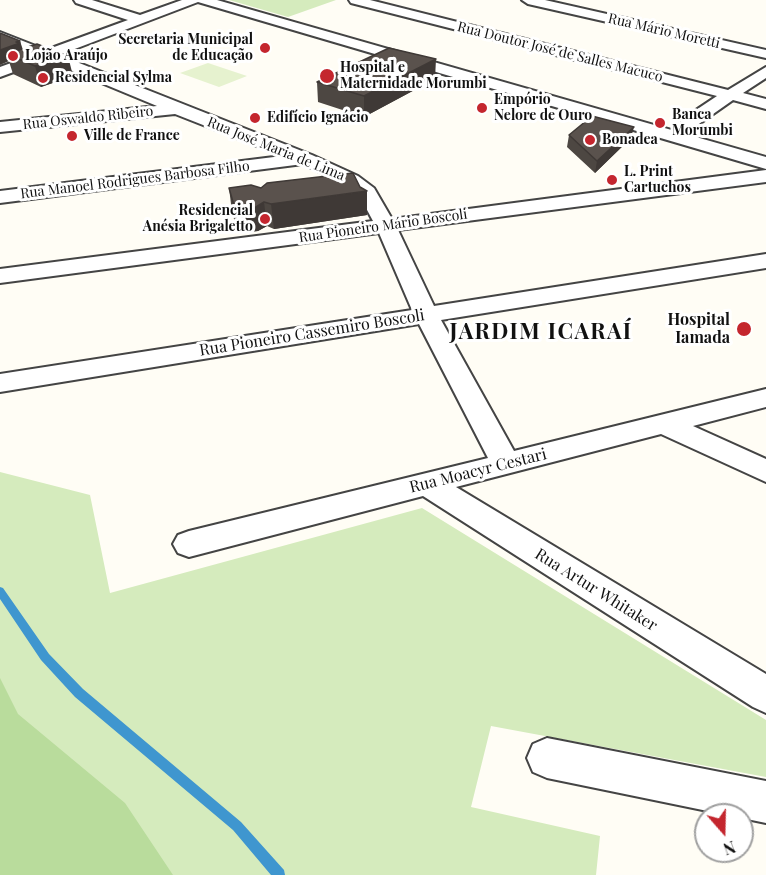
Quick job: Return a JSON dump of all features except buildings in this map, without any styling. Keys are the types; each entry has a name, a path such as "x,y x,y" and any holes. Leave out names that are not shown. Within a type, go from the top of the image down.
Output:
{"street":[{"path":"80,0 141,20"},
{"path":"0,72 194,0"},
{"path":"203,0 766,163"},
{"name":"Rua Doutor José de Salles Macuco","path":"355,0 382,3 759,102"},
{"name":"Rua Mário Moretti","path":"528,0 766,54"},
{"name":"Rua José Maria de Lima","path":"0,36 306,159 351,180 367,192 386,226 426,315 506,464"},
{"path":"766,72 730,95 695,124 712,117 732,115 759,102 766,90"},
{"name":"Rua Oswaldo Ribeiro","path":"0,127 176,108"},
{"name":"Rua Manoel Rodrigues Barbosa Filho","path":"0,197 306,159"},
{"name":"Rua Pioneiro Mário Boscoli","path":"0,276 766,176"},
{"name":"Rua Pioneiro Cassemiro Boscoli","path":"0,383 766,261"},
{"name":"Rua Moacyr Cestari","path":"189,544 766,398"},
{"path":"664,424 766,471"},
{"name":"Rua Artur Whitaker","path":"427,484 766,695"},
{"path":"547,758 766,802"}],"green space":[{"path":"229,0 336,0 288,17"},
{"path":"208,63 247,76 219,87 180,73"},
{"path":"0,472 90,495 110,593 422,508 766,720 766,777 491,726 471,807 600,836 596,875 0,875"},
{"path":"0,678 18,714 125,803 173,875 0,875"}],"waterway":[{"path":"0,591 45,657 79,693 237,826 279,875"}],"place":[{"name":"Secretaria Municipal de Educação","path":"265,48"},
{"name":"Lojão Araújo","path":"13,56"},
{"name":"Hospital e Maternidade Morumbi","path":"327,76"},
{"name":"Residencial Sylma","path":"43,78"},
{"name":"Empório Nelore de Ouro","path":"482,108"},
{"name":"Edifício Ignácio","path":"255,118"},
{"name":"Banca Morumbi","path":"660,123"},
{"name":"Ville de France","path":"72,136"},
{"name":"Bonadea","path":"590,140"},
{"name":"L. Print Cartuchos","path":"612,180"},
{"name":"Residencial Anésia Brigaletto","path":"265,219"},
{"name":"Hospital Iamada","path":"744,329"}],"district":[{"name":"JARDIM ICARAÍ","path":"541,332"}]}
